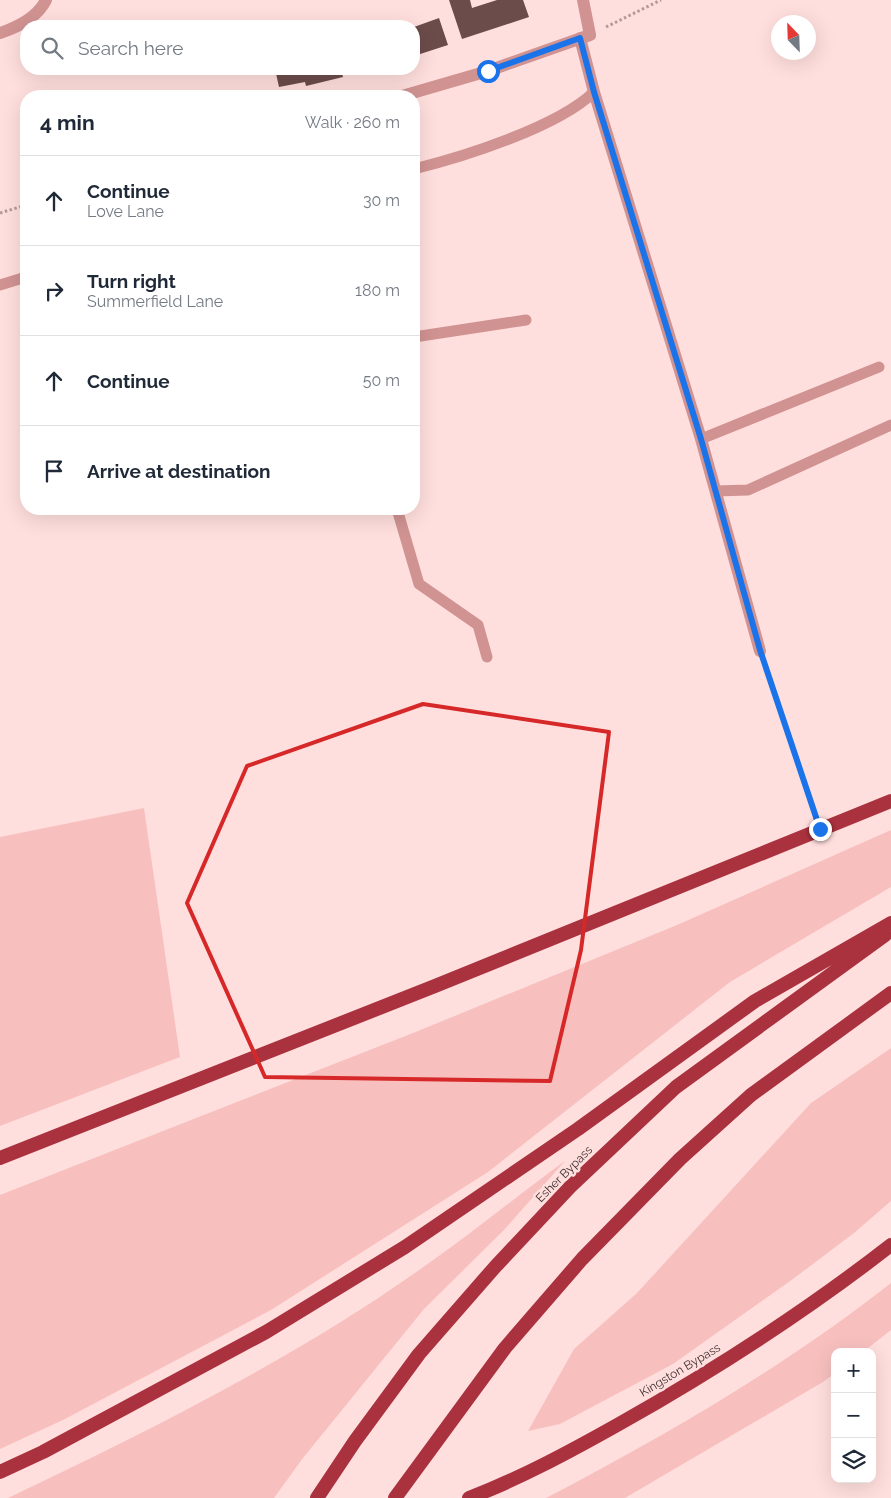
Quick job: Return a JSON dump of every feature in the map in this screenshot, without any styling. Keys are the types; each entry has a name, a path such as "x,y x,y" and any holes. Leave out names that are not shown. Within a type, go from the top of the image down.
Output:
{"highway":[{"path":"0,1158 435,986 891,801"},
{"path":"0,1472 43,1452 266,1332 406,1247 578,1129 755,1000 891,922"},
{"name":"Esher Bypass","path":"316,1498 355,1441 420,1354 495,1267 570,1186 676,1087 891,931"},
{"path":"395,1498 505,1348 582,1259 680,1159 751,1095 891,992"},
{"name":"Kingston Bypass","path":"474,1496 594,1438 719,1365 831,1290 891,1245"}],"street":[{"path":"27,20 46,0"},
{"path":"583,0 585,37 594,92 701,439 760,650"},
{"path":"0,33 20,26"},
{"path":"420,91 488,71 585,37"}],"lane":[{"path":"420,168 453,160 532,129 582,103 594,92"},
{"path":"0,285 20,279"},
{"path":"420,336 526,320"},
{"path":"701,439 879,367"},
{"path":"716,491 748,490 891,425"},
{"path":"399,515 419,584 478,625 487,657"}],"path":[{"path":"585,37 662,0"},
{"path":"0,212 20,207"},
{"path":"760,650 820,829"}],"highlighted area":[{"path":"423,704 609,732 581,950 550,1081 265,1077 187,903 247,766"}],"shaded area":[{"path":"144,808 180,1057 0,1126 0,837"},
{"path":"891,830 891,887 730,982 488,1172 271,1310 63,1420 0,1449 0,1195 413,1033 677,925"},
{"path":"891,1048 891,1201 854,1233 793,1279 673,1364 560,1424 528,1431 574,1349 637,1293 811,1103"},
{"path":"565,1161 504,1230 424,1309 303,1458 274,1498 8,1498 170,1418 328,1330 446,1251"},
{"path":"891,1283 891,1330 868,1348 831,1348 831,1376 823,1382 625,1498 546,1498 635,1450 723,1398 809,1343"}],"building":[{"path":"449,0 470,0 472,8 497,0 523,0 529,17 462,39"},
{"path":"439,18 448,45 420,54 420,25"},
{"path":"276,75 342,75 343,77 306,86 305,82 279,87"}],"route":[{"path":"488,71 580,38 594,92 701,439 760,650 820,829"}]}
